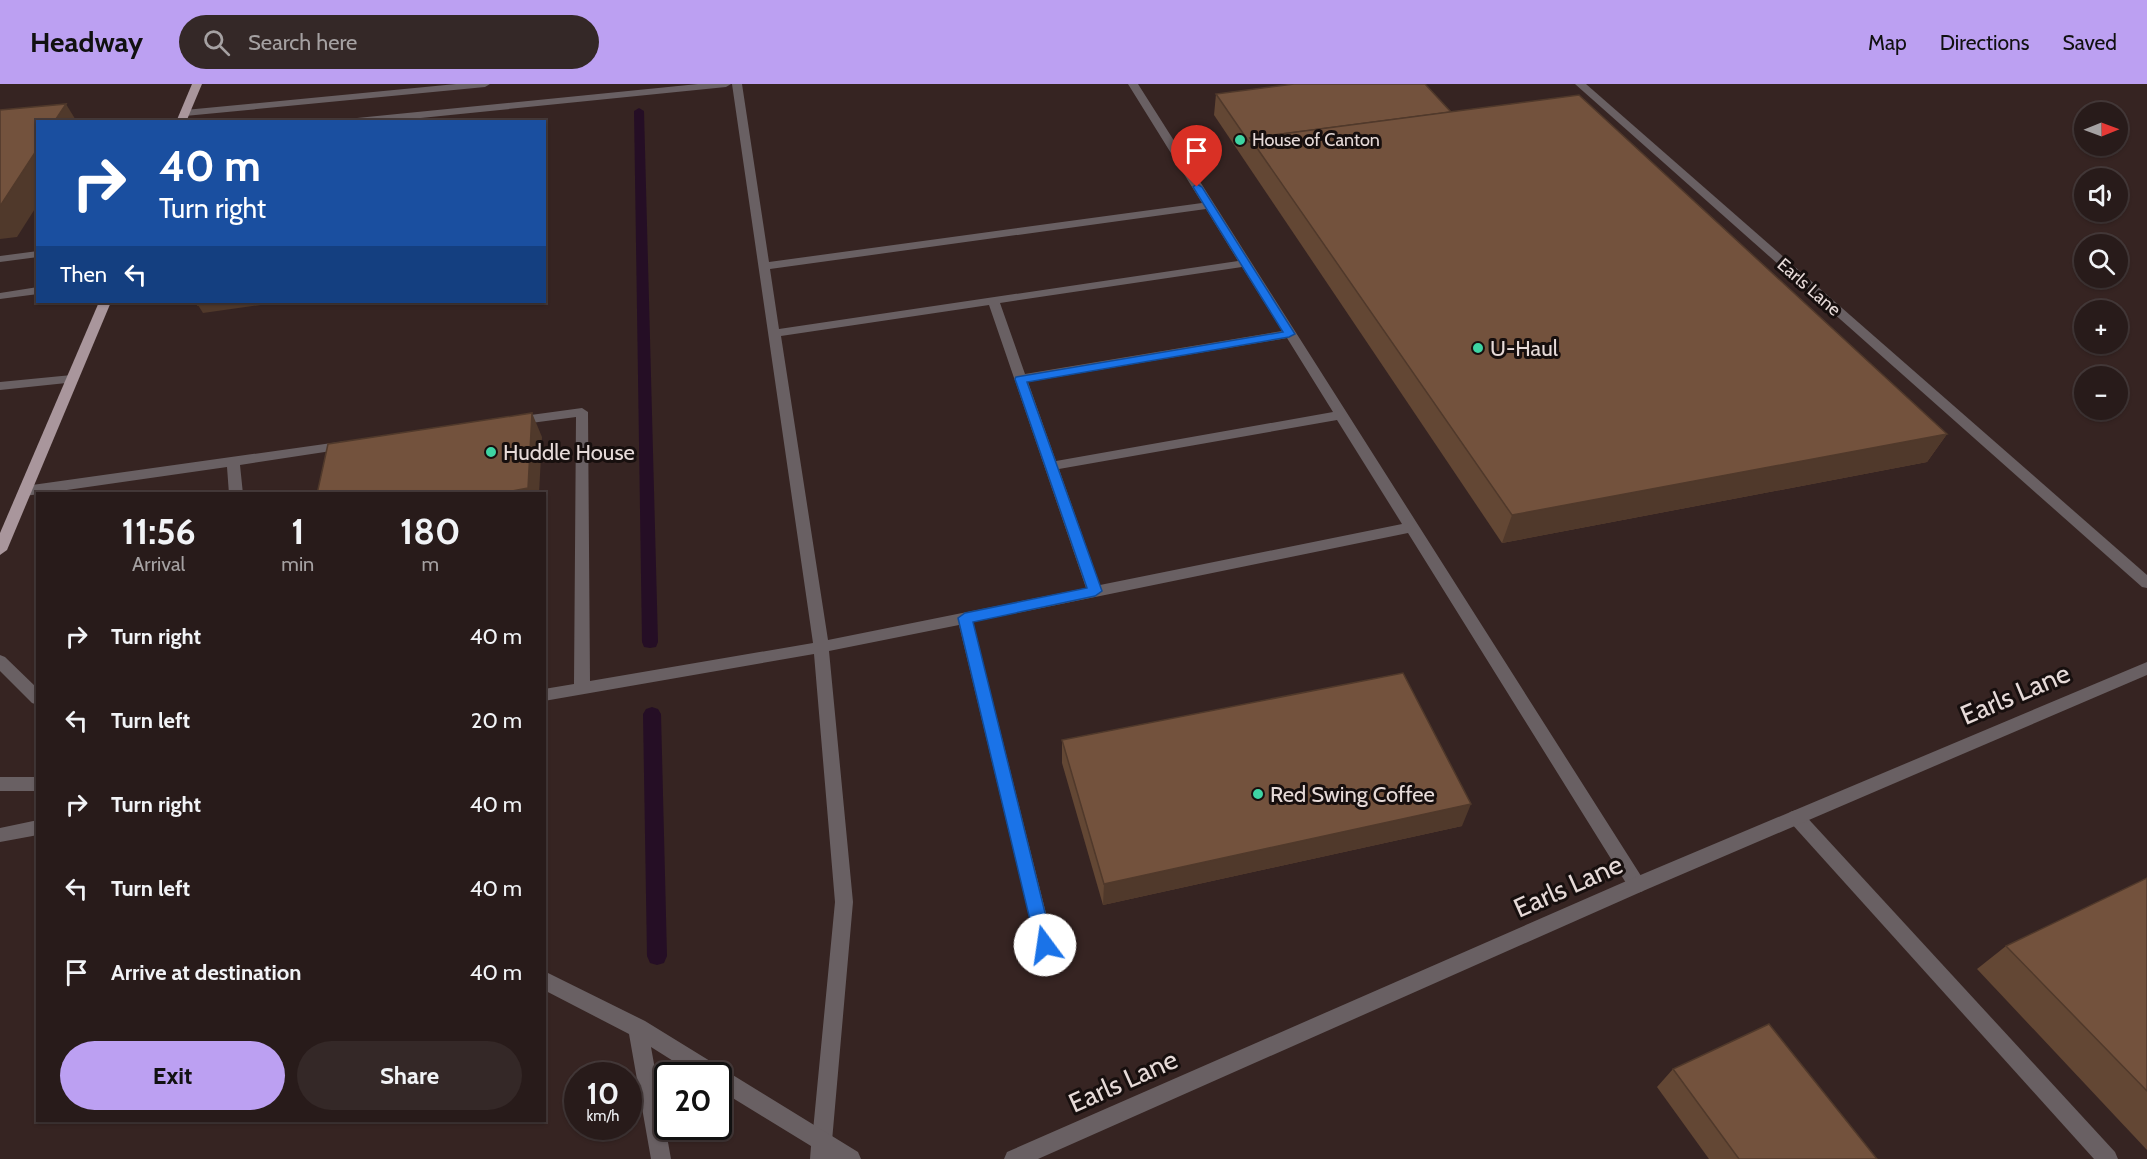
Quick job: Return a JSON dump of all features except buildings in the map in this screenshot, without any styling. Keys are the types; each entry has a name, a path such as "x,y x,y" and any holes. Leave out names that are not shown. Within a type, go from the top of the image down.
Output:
{"main road":[{"path":"183,117 197,84"},
{"path":"0,550 105,303"}],"street":[{"path":"183,117 485,84"},
{"path":"367,120 726,84"},
{"path":"737,84 820,647 844,902 821,1150"},
{"path":"1133,84 1637,885"},
{"name":"Earls Lane","path":"1580,84 2147,583"},
{"path":"764,266 1209,205"},
{"path":"0,259 36,254"},
{"path":"774,333 1245,263"},
{"path":"0,296 36,290"},
{"path":"0,302 17,293"},
{"path":"993,300 1095,591"},
{"path":"1020,379 1289,334"},
{"path":"0,386 72,379"},
{"path":"500,424 582,412 582,689"},
{"path":"1051,466 1341,415"},
{"path":"26,490 361,443"},
{"path":"232,461 236,492"},
{"path":"546,695 820,647 1411,527"},
{"path":"965,618 1045,945"},
{"path":"0,661 36,697"},
{"name":"Earls Lane","path":"1014,1159 1637,885 2147,668"},
{"path":"0,784 36,784"},
{"path":"1796,817 2108,1159"},
{"path":"0,835 36,827"},
{"path":"546,981 638,1028 694,1062"},
{"path":"638,1028 661,1159"},
{"path":"732,1087 821,1150 850,1159"}],"waterway":[{"path":"639,111 650,642"},
{"path":"652,714 657,956"}],"place":[{"name":"House of Canton","path":"1240,140"},
{"name":"U-Haul","path":"1478,348"},
{"name":"Huddle House","path":"491,452"},
{"name":"Red Swing Coffee","path":"1258,794"}],"route":[{"path":"1045,945 965,618 1095,591 1020,379 1289,334 1197,187"}]}
